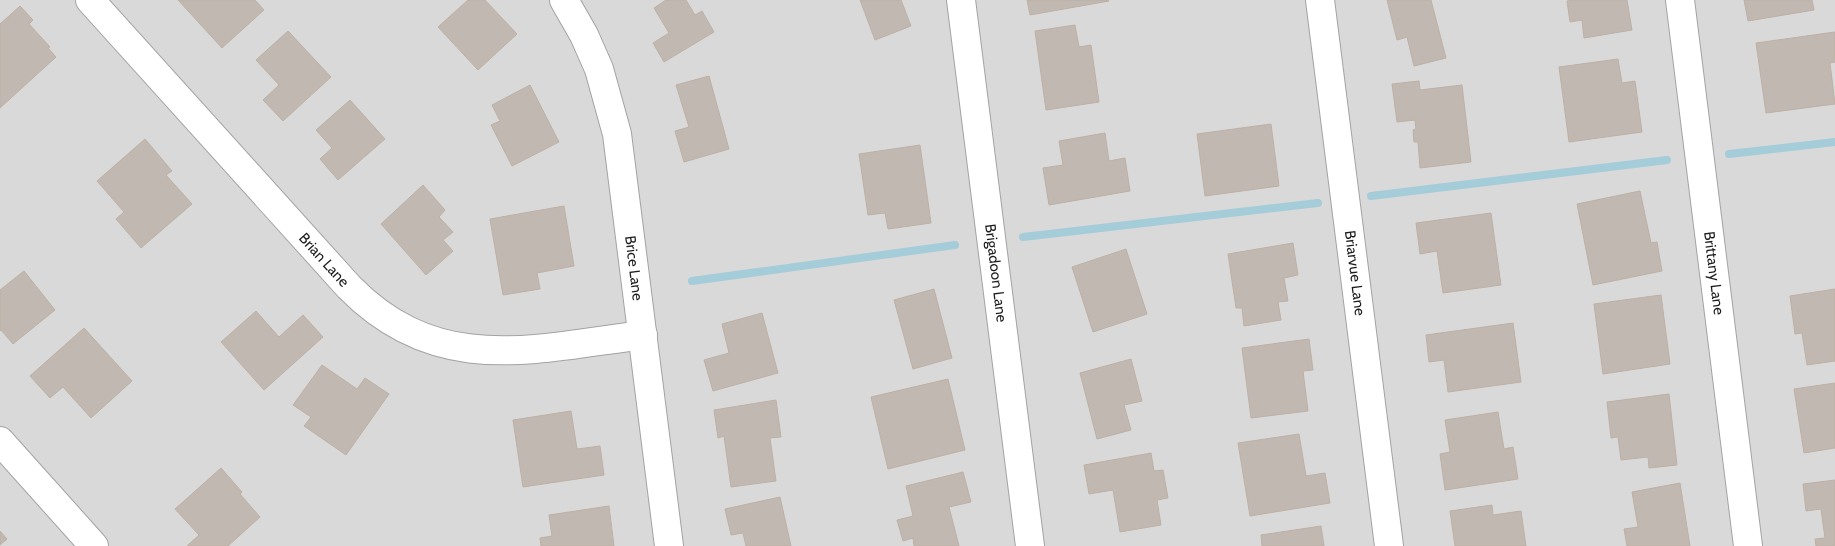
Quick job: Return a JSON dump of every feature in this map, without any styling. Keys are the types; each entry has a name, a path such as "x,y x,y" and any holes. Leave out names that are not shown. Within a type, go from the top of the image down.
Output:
{"street":[{"name":"Brian Lane","path":"90,0 349,287 371,307 398,325 412,333 443,344 490,352 529,350 643,335"},
{"name":"Brice Lane","path":"564,0 584,35 599,69 617,134 669,546"},
{"name":"Brigadoon Lane","path":"961,0 1030,546"},
{"name":"Briarvue Lane","path":"1320,0 1389,546"},
{"name":"Brittany Lane","path":"1680,0 1748,546"},
{"path":"0,442 94,546"}],"shaded area":[{"path":"0,0 1835,0 1835,546 0,546"}],"building":[{"path":"178,0 255,0 264,10 222,48"},
{"path":"468,0 485,0 517,34 478,70 438,27"},
{"path":"666,0 686,0 695,15 702,11 714,32 664,62 653,43 669,33 654,8"},
{"path":"860,0 901,0 911,26 875,40"},
{"path":"1027,0 1108,0 1109,1 1030,15"},
{"path":"1387,0 1431,0 1446,58 1414,66 1407,37 1397,40"},
{"path":"1627,0 1632,30 1584,38 1582,20 1570,22 1567,1"},
{"path":"1744,0 1812,0 1814,10 1748,21"},
{"path":"20,6 33,20 29,24 50,47 48,48 56,57 0,108 0,24"},
{"path":"1075,25 1079,47 1091,45 1099,102 1046,110 1035,31"},
{"path":"288,31 331,77 283,121 263,100 279,85 256,60"},
{"path":"1835,32 1835,62 1830,63 1835,104 1766,113 1756,43"},
{"path":"1618,59 1622,83 1635,81 1642,132 1569,142 1559,67"},
{"path":"709,76 729,149 684,162 675,131 689,127 676,85"},
{"path":"1419,81 1420,90 1462,85 1471,162 1420,168 1418,142 1414,142 1413,130 1416,129 1415,120 1397,122 1392,84"},
{"path":"530,85 559,142 512,166 491,125 500,121 492,105"},
{"path":"350,100 385,139 338,180 320,159 332,148 316,130"},
{"path":"1271,124 1279,186 1205,196 1197,134"},
{"path":"1105,133 1109,161 1125,158 1130,191 1049,205 1043,168 1063,165 1059,141"},
{"path":"145,139 172,171 166,175 192,204 141,248 116,219 124,212 97,181"},
{"path":"920,145 931,223 888,229 885,213 868,215 859,154"},
{"path":"423,185 445,210 439,217 453,232 443,240 453,251 426,275 381,224"},
{"path":"1640,191 1651,243 1657,242 1662,271 1593,285 1577,204"},
{"path":"564,206 574,266 537,273 540,289 503,295 490,219"},
{"path":"1491,213 1501,285 1443,293 1437,251 1420,254 1416,223"},
{"path":"1293,243 1298,275 1284,278 1288,301 1278,302 1281,320 1244,326 1242,308 1236,308 1228,254"},
{"path":"1126,249 1147,314 1093,332 1072,267"},
{"path":"24,271 55,310 13,344 0,331 0,290"},
{"path":"934,289 952,358 913,369 894,300"},
{"path":"1835,289 1835,361 1807,365 1802,333 1795,334 1790,296"},
{"path":"1661,295 1670,364 1603,374 1594,304"},
{"path":"256,311 279,337 303,315 323,337 264,390 221,342"},
{"path":"762,313 778,373 713,391 704,360 729,353 722,324"},
{"path":"1513,323 1521,382 1448,392 1444,360 1429,362 1426,335"},
{"path":"84,328 132,381 91,418 63,387 50,398 30,376"},
{"path":"1309,339 1313,370 1303,371 1308,411 1251,418 1242,348"},
{"path":"1131,359 1142,401 1124,405 1131,430 1097,439 1080,373"},
{"path":"322,365 357,389 365,378 389,394 346,455 304,426 311,417 293,405"},
{"path":"948,379 965,450 888,469 871,397"},
{"path":"1835,383 1835,448 1804,453 1794,389"},
{"path":"1669,394 1677,465 1649,468 1648,457 1621,460 1618,437 1611,438 1607,402"},
{"path":"776,400 781,437 770,438 776,481 731,487 724,436 718,438 714,410"},
{"path":"571,411 577,449 600,446 604,475 523,487 513,420"},
{"path":"1498,412 1504,449 1513,447 1518,479 1445,490 1440,454 1450,452 1445,420"},
{"path":"1299,434 1306,476 1325,473 1330,503 1250,516 1238,443"},
{"path":"1151,453 1154,471 1163,470 1168,498 1157,500 1161,525 1120,532 1113,490 1089,494 1084,465"},
{"path":"221,468 260,517 228,546 187,546 199,535 175,509"},
{"path":"963,472 971,502 949,507 959,546 914,546 913,538 903,541 897,520 913,516 906,486"},
{"path":"1835,480 1835,546 1816,546 1815,539 1825,538 1821,509 1806,511 1803,484"},
{"path":"1680,483 1690,546 1627,546 1624,529 1638,527 1632,492"},
{"path":"780,497 791,546 746,546 743,533 731,535 725,509"},
{"path":"1492,505 1493,515 1521,511 1526,546 1455,546 1450,511"},
{"path":"609,506 614,546 541,546 540,538 552,536 549,515"},
{"path":"1321,526 1324,546 1262,546 1261,535"},
{"path":"0,531 7,539 0,545"}],"waterway":[{"path":"1729,154 1835,142"},
{"path":"1371,196 1667,160"},
{"path":"1023,237 1318,203"},
{"path":"692,281 955,245"}]}
